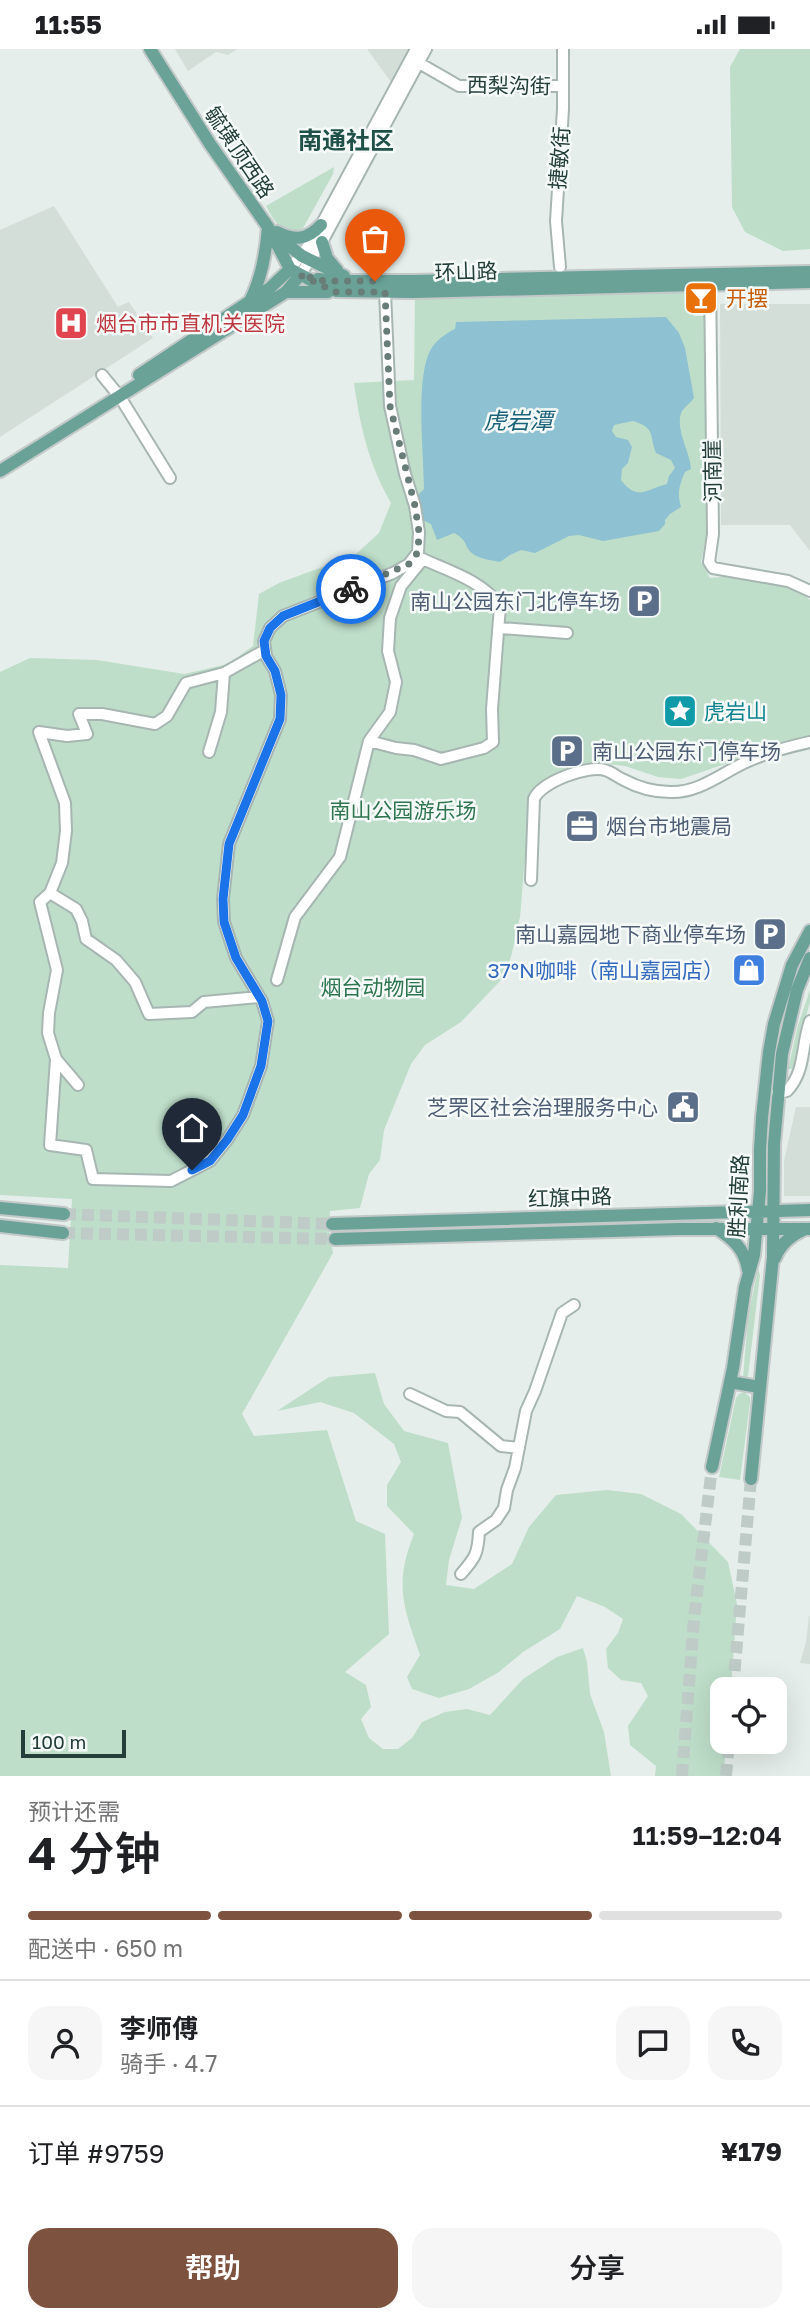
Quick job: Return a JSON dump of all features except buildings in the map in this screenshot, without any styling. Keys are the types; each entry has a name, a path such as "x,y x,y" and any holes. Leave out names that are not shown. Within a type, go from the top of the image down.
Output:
{"main road":[{"name":"毓璜顶西路","path":"150,49 295,272"},
{"path":"249,302 261,271 268,227 295,238 312,235 321,225"},
{"name":"环山路","path":"268,227 306,259 350,278"},
{"path":"322,242 334,269 350,278"},
{"path":"286,292 295,272"},
{"path":"0,471 295,272"},
{"name":"环山路","path":"295,272 324,281 350,278 414,281 710,278 810,282"},
{"name":"环山路","path":"295,272 336,292 810,272"},
{"path":"0,463 286,292 336,292"},
{"name":"胜利南路","path":"712,1467 754,1255 760,1191 762,1117 771,1043 792,965 810,931"},
{"name":"胜利南路","path":"751,1479 774,1229 774,1144 782,1053 790,1012 810,958"},
{"path":"0,1208 64,1214"},
{"name":"红旗中路","path":"332,1224 810,1210"},
{"path":"0,1226 63,1233"},
{"path":"716,1228 739,1246 746,1259 748,1276"},
{"name":"红旗中路","path":"335,1239 716,1228 808,1229"},
{"path":"771,1269 783,1245 793,1236 808,1229"},
{"path":"730,1382 759,1387"}],"street":[{"path":"306,259 321,225 416,49"},
{"path":"295,272 322,242 426,49"},
{"name":"捷敏街","path":"560,267 556,222 564,49"},
{"name":"西梨沟街","path":"419,63 459,86 563,86"},
{"name":"河南崖","path":"710,278 713,534 709,562 713,569 788,581 810,591"},
{"path":"277,979 295,917 340,857 369,741 390,712 396,682 388,651 390,618 401,586 419,558 416,513 390,406 385,292"},
{"path":"102,375 170,478"},
{"path":"369,741 414,750 441,759 484,748 493,742 492,709 500,606 493,596 480,586 419,558"},
{"path":"265,650 224,673 186,683 167,716 155,723 102,714 79,714 87,734 67,736 39,732 65,803 66,831 62,863 50,893 40,902 57,970 48,1033 55,1059 50,1146 86,1150 93,1179 171,1181 210,1161 243,1115 261,1066 268,1021 259,997 236,958 224,922 223,899 229,844 280,719 281,695 275,671 266,656 264,641 270,628 283,616 393,573 419,558"},
{"path":"500,628 567,632"},
{"path":"209,752 221,712 224,673"},
{"path":"531,880 534,799 545,785 600,769 633,785 659,792 680,792 697,789 757,758 786,747 810,742"},
{"path":"50,893 76,909 86,939 116,960 129,974 149,1014 192,1012 204,1002 259,997"},
{"path":"778,1093 787,1091 799,1073 810,1021"},
{"path":"55,1059 78,1085"},
{"path":"461,1574 478,1549 479,1532 496,1520 504,1508 526,1411 562,1313 574,1305"},
{"path":"410,1394 446,1412 460,1412 500,1446 519,1448"}],"shaded area":[{"path":"175,49 237,49 228,55 216,52 188,71"},
{"path":"367,49 415,49 393,85"},
{"name":"烟台市市直机关医院","path":"54,206 118,307 129,302 153,338 0,437 0,230"},
{"path":"720,304 810,304 810,551 790,525 721,525"},
{"path":"796,1107 810,1107 810,1196 784,1196 784,1161"},
{"path":"810,1616 810,1664 800,1663"}],"green space":[{"path":"740,49 810,49 810,249 783,251 745,232 732,207 730,67"},
{"path":"334,167 333,174 302,230 289,231 280,226 266,206"},
{"path":"694,290 694,316 706,316 707,497 706,537 701,562 710,578 749,577 776,582 810,600 810,738 793,741 681,779 658,777 625,766 592,764 547,777 530,797 520,917 511,957 501,980 461,1022 425,1045 411,1064 384,1130 380,1160 369,1174 360,1208 330,1211 329,1232 333,1253 242,1414 254,1436 327,1430 356,1521 385,1534 389,1634 345,1672 366,1685 371,1707 361,1719 369,1738 383,1749 398,1749 412,1738 422,1722 445,1712 467,1709 490,1715 523,1679 557,1657 583,1648 590,1694 604,1732 611,1776 0,1776 0,1265 68,1268 72,1199 0,1195 0,672 30,658 97,660 184,674 228,664 253,646 259,594 279,583 355,555 379,533 391,503 366,445 354,383 414,380 415,297"},
{"path":"810,990 798,1069 788,1069 798,1025"},
{"path":"758,1269 760,1275 748,1376 745,1379 748,1317"},
{"path":"375,1373 384,1404 404,1431 448,1443 462,1518 449,1560 446,1585 474,1589 512,1564 529,1527 556,1495 607,1490 641,1494 681,1514 728,1562 737,1604 732,1677 710,1677 710,1754 726,1754 723,1776 655,1776 656,1766 630,1745 628,1726 648,1696 641,1683 621,1680 608,1668 606,1649 618,1633 623,1619 605,1607 577,1596 560,1629 523,1652 499,1672 469,1689 439,1698 412,1689 407,1677 420,1655 405,1609 403,1581 404,1567 414,1534 387,1506 387,1485 401,1462 394,1444 354,1413 320,1402 277,1411 329,1377"},
{"path":"744,1392 750,1397 750,1402 740,1480 719,1477 736,1398"}],"water":[{"name":"虎岩潭","path":"666,317 679,333 685,348 694,398 682,411 680,418 691,469 685,472 680,486 681,507 670,514 659,531 603,541 579,535 569,536 535,553 521,550 500,562 473,554 454,533 437,540 431,524 422,520 416,497 424,489 422,394 427,358 437,341 455,329 456,322","holes":["633,421 649,429 656,453 671,460 675,468 667,484 637,492 632,491 621,480 622,469 628,463 632,447 628,440 616,437 612,431 614,425"]}],"tunnel":[{"path":"64,1214 332,1224"},
{"path":"63,1233 335,1239"},
{"path":"682,1776 694,1619 712,1467"},
{"path":"734,1677 751,1479"},
{"path":"726,1776 728,1754"}],"way so far":[{"path":"351,589 393,573 409,564 418,552 419,532 415,506 390,406 385,292 336,292 300,275 324,281 375,281"}],"place":[{"name":"开摆","path":"701,298"},
{"name":"烟台市市直机关医院","path":"71,323"},
{"name":"南山公园东门北停车场","path":"644,601"},
{"name":"虎岩山","path":"680,711"},
{"name":"南山公园东门停车场","path":"567,751"},
{"name":"烟台市地震局","path":"582,826"},
{"name":"南山嘉园地下商业停车场","path":"770,934"},
{"name":"37°N咖啡（南山嘉园店）","path":"749,970"},
{"name":"芝罘区社会治理服务中心","path":"683,1107"}],"district":[{"name":"南通社区","path":"346,139"}],"route":[{"path":"192,1170 210,1161 243,1115 261,1066 268,1021 262,1001 236,958 224,922 223,899 229,844 280,719 281,695 275,671 266,656 264,641 270,628 283,616 351,589"}],"park label":[{"name":"南山公园游乐场","path":"403,810"},
{"name":"烟台动物园","path":"373,987"}]}
